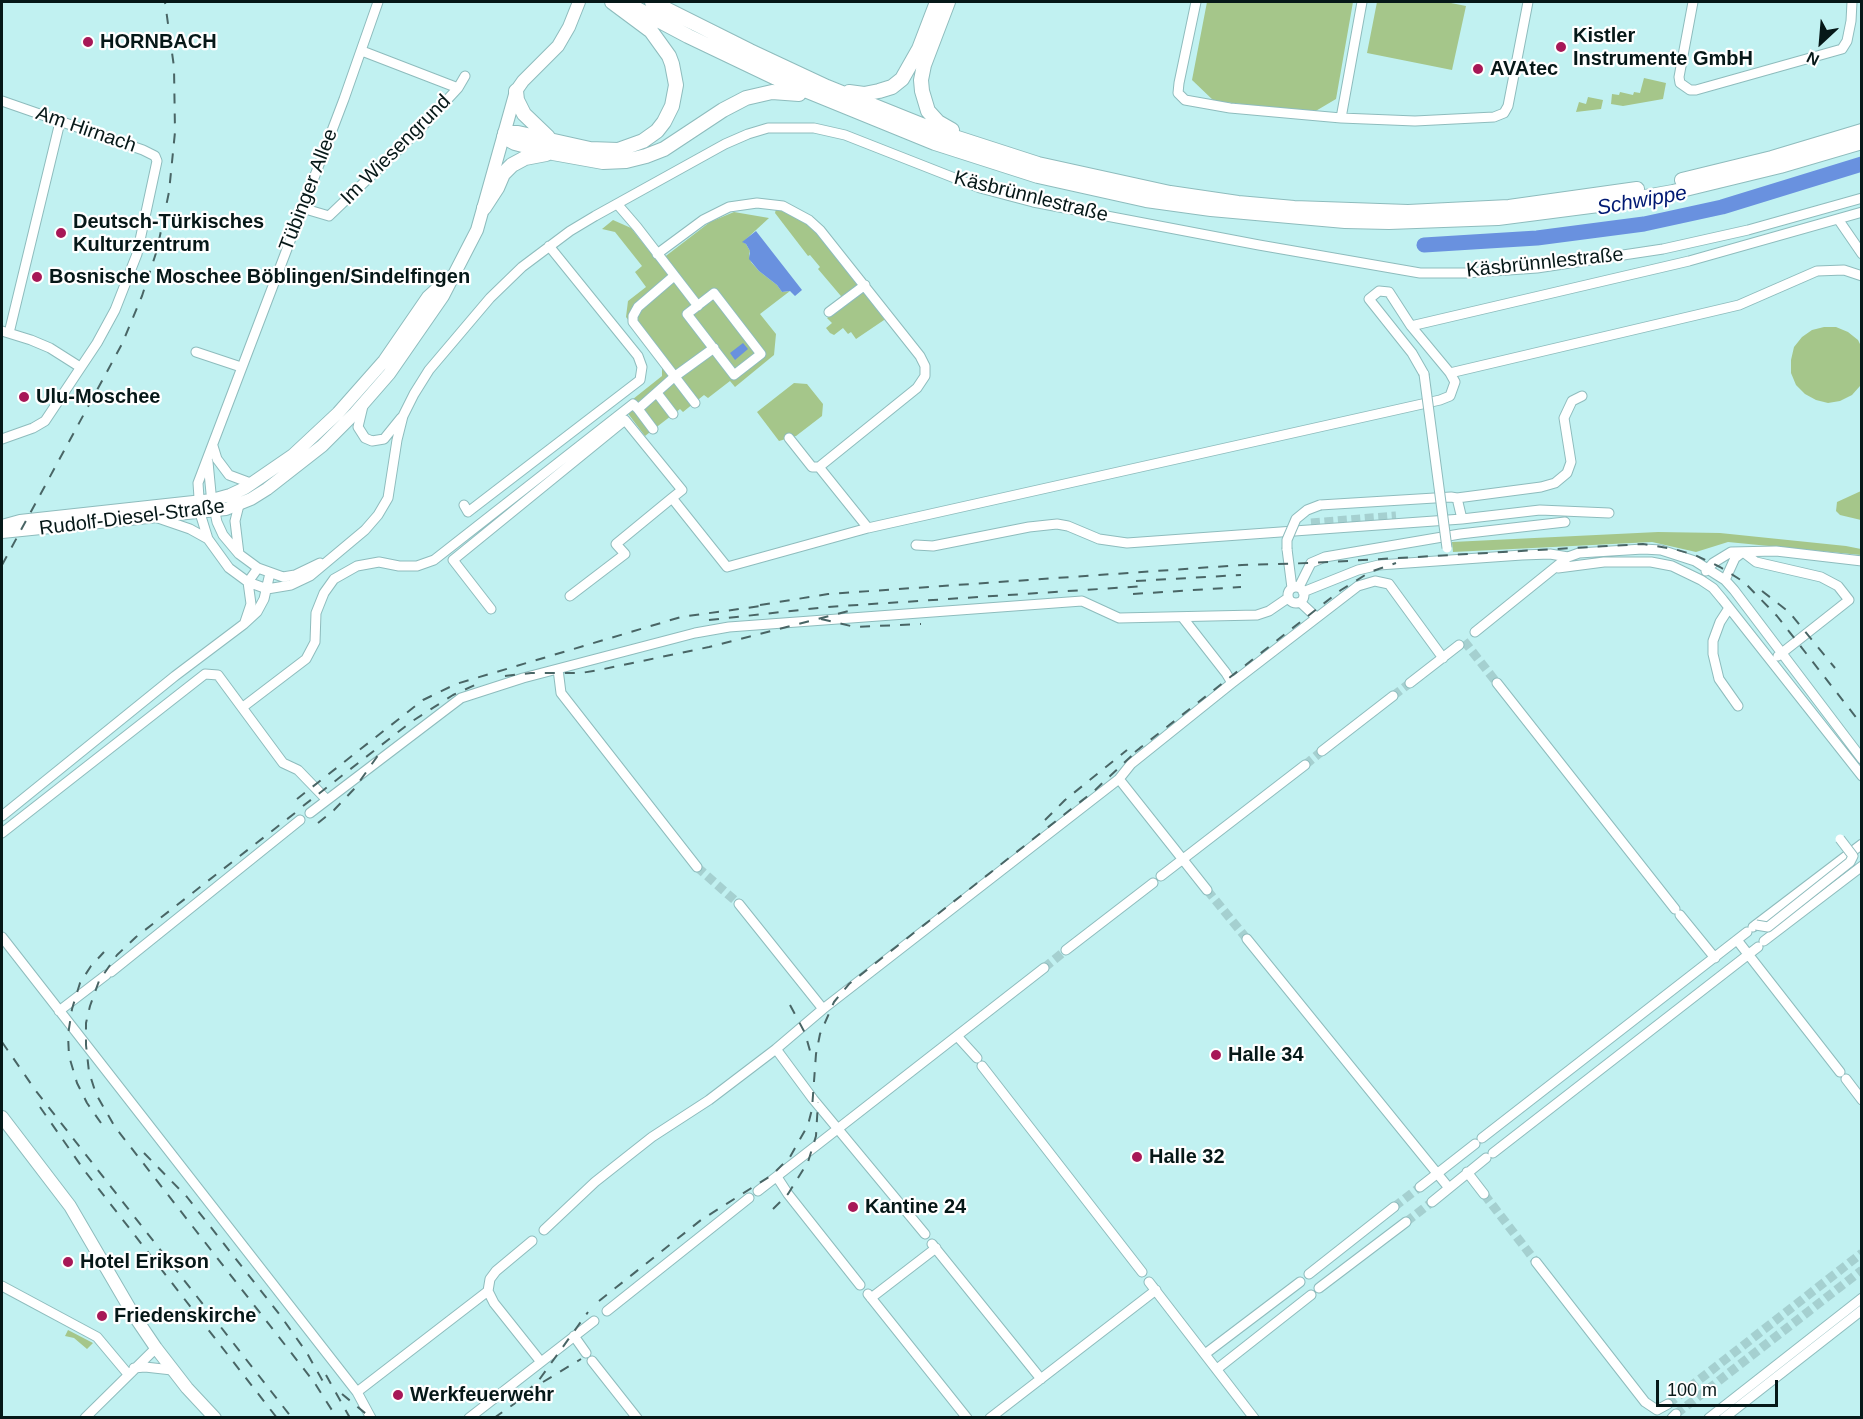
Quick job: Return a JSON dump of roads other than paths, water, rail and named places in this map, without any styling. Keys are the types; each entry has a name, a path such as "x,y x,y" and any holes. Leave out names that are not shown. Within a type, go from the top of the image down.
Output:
{"highway":[{"path":"484,208 503,174 512,165 525,158 552,147 609,150 626,148 650,137 669,115 676,85 669,56 651,31 612,2"},
{"path":"624,2 739,61 848,108 979,158 1061,182 1146,200 1211,209 1345,221 1389,222 1498,218 1606,204 1720,181 1862,142"},
{"path":"652,2 827,87 939,132 1038,164 1158,190 1238,203 1352,211 1441,211 1541,203 1677,182 1772,158 1862,131"},
{"path":"827,87 864,94 887,89 902,79 912,64 937,2"},
{"path":"948,2 922,74 922,91 928,111 944,127 1038,164"},
{"path":"516,92 524,114 552,147"},
{"path":"505,135 518,133 552,147 603,162 637,159 655,153 673,144 729,106 753,96 772,92 793,93 848,108"}],"main road":[{"path":"516,92 523,81 558,46 579,2"},
{"name":"Rudolf-Diesel-Straße","path":"2,534 17,527 239,505 291,472 364,403 413,342 443,296 477,230 516,92"},
{"name":"Rudolf-Diesel-Straße","path":"213,506 253,484 282,464 353,398 396,346 428,297 448,279 460,264"},
{"name":"Rudolf-Diesel-Straße","path":"2,526 156,518 199,508"},
{"path":"2,521 17,527"},
{"path":"2,1114 70,1206 133,1314 156,1348 172,1370 215,1418"}],"street":[{"name":"Tübinger Allee","path":"199,508 198,483 362,51 378,2"},
{"path":"1196,2 1179,83 1178,93 1185,100 1230,108 1341,118 1415,121 1494,117 1504,112 1508,106 1528,2"},
{"path":"1341,118 1362,2"},
{"path":"1693,2 1679,77 1684,87 1696,90 1842,49 1847,40 1852,2"},
{"name":"Im Wiesengrund","path":"362,51 458,88"},
{"name":"Im Wiesengrund","path":"302,208 329,216 420,129 458,88 465,76"},
{"name":"Am Hirnach","path":"2,101 143,150 155,156 157,161 137,254 126,285 101,334 62,396 40,424 2,439"},
{"path":"60,122 5,332 50,348 80,367"},
{"name":"Käsbrünnlestraße","path":"267,589 298,583 310,576 364,530 378,515 388,498 403,416 429,370 490,298 522,267 570,231 724,144 768,128 814,128 844,135 980,188 1033,202 1420,273 1466,273 1537,268 1663,249 1748,230 1862,198"},
{"path":"657,254 694,225 720,211 748,204 770,204 783,207 809,220 820,230 920,356 925,366 926,376 917,388 819,467 812,467 789,438"},
{"path":"618,205 698,306"},
{"path":"1411,326 1689,261 1862,212"},
{"path":"1838,219 1862,254"},
{"path":"464,505 468,512 522,465 576,423 616,393 640,380 642,367 638,356 549,246"},
{"path":"1450,373 1739,305 1817,271 1844,270 1862,276"},
{"path":"674,276 638,307 633,316 634,325 695,403"},
{"path":"829,312 865,285"},
{"path":"672,498 728,567 868,528 1440,400 1450,396 1455,382 1450,373 1411,326 1389,292 1379,291 1369,299 1412,353 1424,374 1447,548 1448,560"},
{"path":"714,293 761,354 734,375 687,314 698,306 714,293"},
{"path":"638,409 674,377 714,348"},
{"path":"196,352 241,367"},
{"path":"657,393 673,414"},
{"path":"1316,617 1299,592 1287,549 1287,540 1296,519 1307,510 1320,506 1457,498 1541,488 1555,483 1567,473 1572,462 1564,418 1572,401 1581,396"},
{"path":"364,403 358,427 365,438 372,441 384,439 403,416"},
{"path":"243,706 306,659 315,642 316,613 324,593 334,579 357,566 379,562 399,566 417,566 434,560 633,404 653,429"},
{"path":"491,609 453,560 625,420 682,490 616,544 625,554 570,596"},
{"path":"213,446 217,459 229,475 253,484"},
{"name":"Käsbrünnlestraße","path":"208,459 213,506 223,535 239,554 258,568 283,577 295,575 330,558"},
{"path":"819,467 868,528"},
{"path":"1457,498 1462,519"},
{"path":"239,505 235,521 239,554"},
{"path":"199,508 208,539 229,568 248,582 267,589"},
{"path":"916,545 933,546 1029,527 1057,524 1109,542 1127,543 1462,519 1540,510 1609,513"},
{"path":"1396,516 1421,517 1431,520"},
{"path":"156,518 190,529 208,539"},
{"path":"1299,592 1311,563 1325,557 1460,534 1565,522"},
{"path":"1475,632 1568,557 1588,551 1643,549 1661,550 1679,555 1708,567 1725,580 1862,759"},
{"path":"1701,579 1708,567 1731,552 1776,551 1862,561"},
{"path":"1725,580 1735,558 1743,552"},
{"path":"1743,552 1756,562 1821,577 1838,586 1849,600 1771,661"},
{"path":"310,813 461,698 523,678 661,640 729,627 1082,601 1119,618 1257,615 1269,612 1288,598 1288,593 1299,592 1358,570 1379,565 1550,554 1568,557"},
{"path":"1556,568 1604,562 1652,562 1672,566 1701,579 1713,588 1730,608 1862,776"},
{"path":"244,624 251,604 248,582 258,568"},
{"path":"2,816 175,676 244,624 257,612 264,599 270,573"},
{"path":"544,1230 595,1182 652,1137 709,1100 776,1048 1119,779 1131,764 1358,586 1375,581 1389,584 1443,658"},
{"path":"1730,608 1720,622 1713,641 1715,667 1738,706"},
{"path":"1183,618 1232,683"},
{"path":"1410,683 1459,645"},
{"path":"558,669 561,693 697,867"},
{"path":"2,833 205,674 218,675 284,763 298,770 327,800"},
{"path":"1497,683 1715,958"},
{"path":"1322,751 1393,696"},
{"path":"1161,876 1305,765"},
{"path":"1119,779 1207,890"},
{"path":"59,1011 109,974 300,820"},
{"path":"1752,928 1768,927 1850,862 1853,856 1840,839"},
{"path":"1420,1187 1862,844"},
{"path":"1432,1202 1467,1172 1862,866"},
{"path":"1066,950 1153,883"},
{"path":"740,904 823,1009"},
{"path":"2,937 357,1392 371,1418"},
{"path":"1247,939 1449,1188"},
{"path":"1737,940 1862,1100"},
{"path":"758,1191 1044,968"},
{"path":"957,1036 1142,1272"},
{"path":"776,1048 813,1099 925,1234"},
{"path":"1467,1172 1484,1194"},
{"path":"777,1177 860,1285"},
{"path":"607,1311 749,1198"},
{"path":"1309,1274 1394,1207"},
{"path":"1319,1288 1406,1222"},
{"path":"532,1240 496,1271 490,1279 488,1291 494,1303 541,1362"},
{"path":"967,1418 869,1296 934,1246 1041,1379"},
{"path":"1536,1262 1645,1402 1657,1410 1668,1404"},
{"path":"1205,1354 1300,1281"},
{"path":"1149,1282 1254,1418"},
{"path":"2,1286 97,1336 131,1371"},
{"path":"990,1418 1156,1290"},
{"path":"357,1392 488,1291"},
{"path":"1217,1368 1311,1295"},
{"path":"1709,1418 1862,1298"},
{"path":"1724,1418 1862,1310"},
{"path":"469,1418 594,1321"},
{"path":"574,1336 636,1418"},
{"path":"85,1418 156,1348"},
{"path":"131,1371 145,1367 172,1370"}],"water":[{"path":"756,231 802,290 795,296 790,291 782,292 749,259 750,251 742,242"},
{"path":"743,343 748,349 735,360 730,353"}],"waterway":[{"name":"Schwippe","path":"1424,245 1537,238 1644,224 1722,207 1862,164"}],"tunnel":[{"path":"1311,523 1396,516"},
{"path":"1464,641 1497,683"},
{"path":"1393,696 1410,683"},
{"path":"1305,765 1322,751"},
{"path":"697,867 739,904"},
{"path":"1207,890 1247,939"},
{"path":"1044,968 1066,950"},
{"path":"1394,1207 1420,1187"},
{"path":"1484,1194 1536,1262"},
{"path":"1406,1222 1432,1202"},
{"path":"1668,1404 1862,1253"},
{"path":"1676,1414 1862,1270"}],"railway":[{"path":"2,565 122,344 142,296 157,250 169,192 175,132 174,67 165,2"},
{"path":"760,605 828,594 1242,565 1643,544 1695,555 1744,582 1777,616 1862,725"},
{"path":"1135,752 1341,590 1370,572 1396,563"},
{"path":"1136,581 1241,575"},
{"path":"709,620 827,607 1145,586"},
{"path":"1133,594 1241,587"},
{"path":"1762,591 1789,612 1835,668"},
{"path":"297,799 423,700 456,684 681,617 768,605"},
{"path":"505,676 531,673 581,673 599,670 709,647 849,611"},
{"path":"821,619 855,627 921,624"},
{"path":"303,806 411,722 453,695 477,684"},
{"path":"599,1301 701,1220 772,1175 790,1157 808,1125 812,1109 816,1054 820,1034 834,1002 849,984 1094,791 1141,747"},
{"path":"1045,820 1065,800 1127,750"},
{"path":"318,823 355,788 381,751"},
{"path":"295,813 136,937 117,955 99,981 90,1006 86,1023 86,1045 89,1072 96,1094 115,1127 314,1382 337,1418"},
{"path":"101,1123 77,1083 69,1056 68,1035 72,1009 80,983 104,952"},
{"path":"790,1005 805,1033 812,1058"},
{"path":"2,1042 36,1091 292,1418"},
{"path":"773,1209 788,1194 808,1162 816,1136 818,1102"},
{"path":"40,1107 84,1170 277,1418"},
{"path":"144,1153 187,1197 280,1315 307,1353 326,1387"},
{"path":"494,1418 514,1404 539,1380 588,1312"},
{"path":"543,1382 581,1359"},
{"path":"326,1375 350,1418"},
{"path":"342,1394 371,1418"}],"place":[{"name":"HORNBACH","path":"88,42"},
{"name":"Kistler Instrumente GmbH","path":"1561,47"},
{"name":"AVAtec","path":"1478,69"},
{"name":"Deutsch-Türkisches Kulturzentrum","path":"61,233"},
{"name":"Bosnische Moschee Böblingen/Sindelfingen","path":"37,277"},
{"name":"Ulu-Moschee","path":"24,397"},
{"name":"Halle 34","path":"1216,1055"},
{"name":"Halle 32","path":"1137,1157"},
{"name":"Kantine 24","path":"853,1207"},
{"name":"Hotel Erikson","path":"68,1262"},
{"name":"Friedenskirche","path":"102,1316"},
{"name":"Werkfeuerwehr","path":"398,1395"}]}
